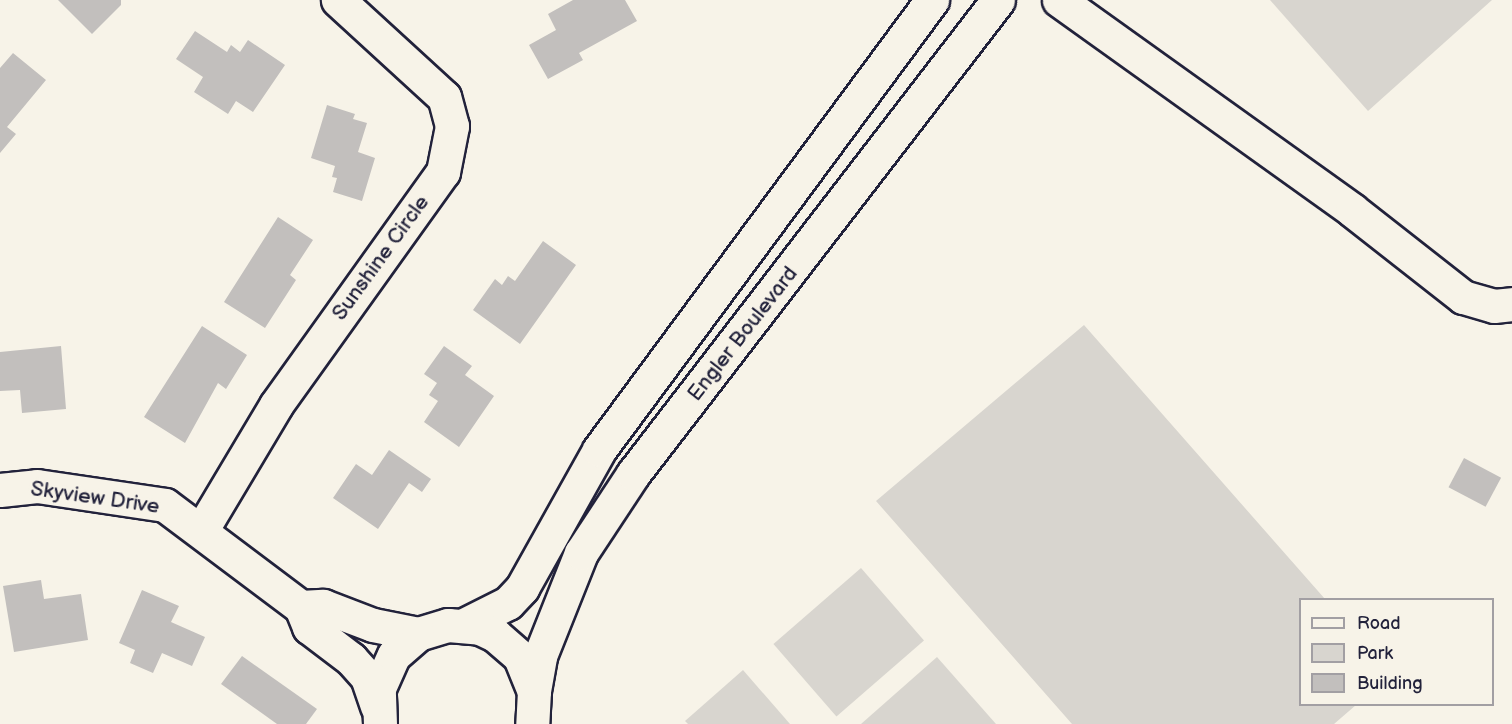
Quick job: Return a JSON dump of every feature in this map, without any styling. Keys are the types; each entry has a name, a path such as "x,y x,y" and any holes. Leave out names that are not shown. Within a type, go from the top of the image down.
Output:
{"main road":[{"name":"Sunshine Circle","path":"201,531 276,405 443,172 452,126 444,97 338,0"},
{"path":"464,625 508,603 522,588 598,450 932,0"},
{"name":"Engler Boulevard","path":"535,712 540,656 581,553 633,474 998,0"},
{"path":"1059,0 1352,210 1463,297 1494,306 1512,304"},
{"name":"Skyview Drive","path":"0,490 37,486 165,505 302,607 309,627 351,658 367,677 375,718"},
{"path":"302,607 323,606 373,625 418,634"},
{"path":"375,718 385,671 394,655 418,634 448,625 464,625 495,634 508,644 525,665 535,712"}],"green space":[{"path":"1270,0 1492,0 1368,111"},
{"path":"1084,325 1324,598 1299,598 1299,706 1355,706 1334,724 1072,724 876,501"},
{"path":"861,568 924,640 836,717 773,644"},
{"path":"937,657 996,724 861,724"},
{"path":"743,670 790,724 688,724 685,721"}],"building":[{"path":"58,0 121,0 121,5 92,34"},
{"path":"573,0 625,0 637,21 579,53 583,60 548,79 529,45 556,30 548,14"},
{"path":"195,31 227,52 231,45 240,52 248,40 285,65 253,112 236,101 228,114 194,92 203,77 176,59"},
{"path":"13,53 46,80 7,127 16,134 0,153 0,68"},
{"path":"327,105 355,114 353,119 367,123 358,152 375,158 362,201 333,192 337,178 332,177 335,166 311,158"},
{"path":"278,217 313,240 290,275 296,280 265,328 224,302"},
{"path":"543,241 576,265 520,344 473,310 495,279 502,285 508,276 515,281"},
{"path":"202,326 247,355 226,389 218,383 185,443 144,417"},
{"path":"61,346 66,409 22,413 20,390 0,391 0,352"},
{"path":"444,346 472,366 465,375 494,396 459,447 424,422 438,401 429,395 437,383 424,374"},
{"path":"389,450 431,479 422,492 409,483 378,529 333,498 356,464 372,475"},
{"path":"1464,458 1501,478 1486,507 1449,487"},
{"path":"41,580 44,599 81,594 88,640 14,652 3,586"},
{"path":"142,590 179,606 171,622 205,637 192,666 162,653 153,673 130,663 135,650 119,643"},
{"path":"242,656 317,709 306,724 277,724 221,684"}]}
